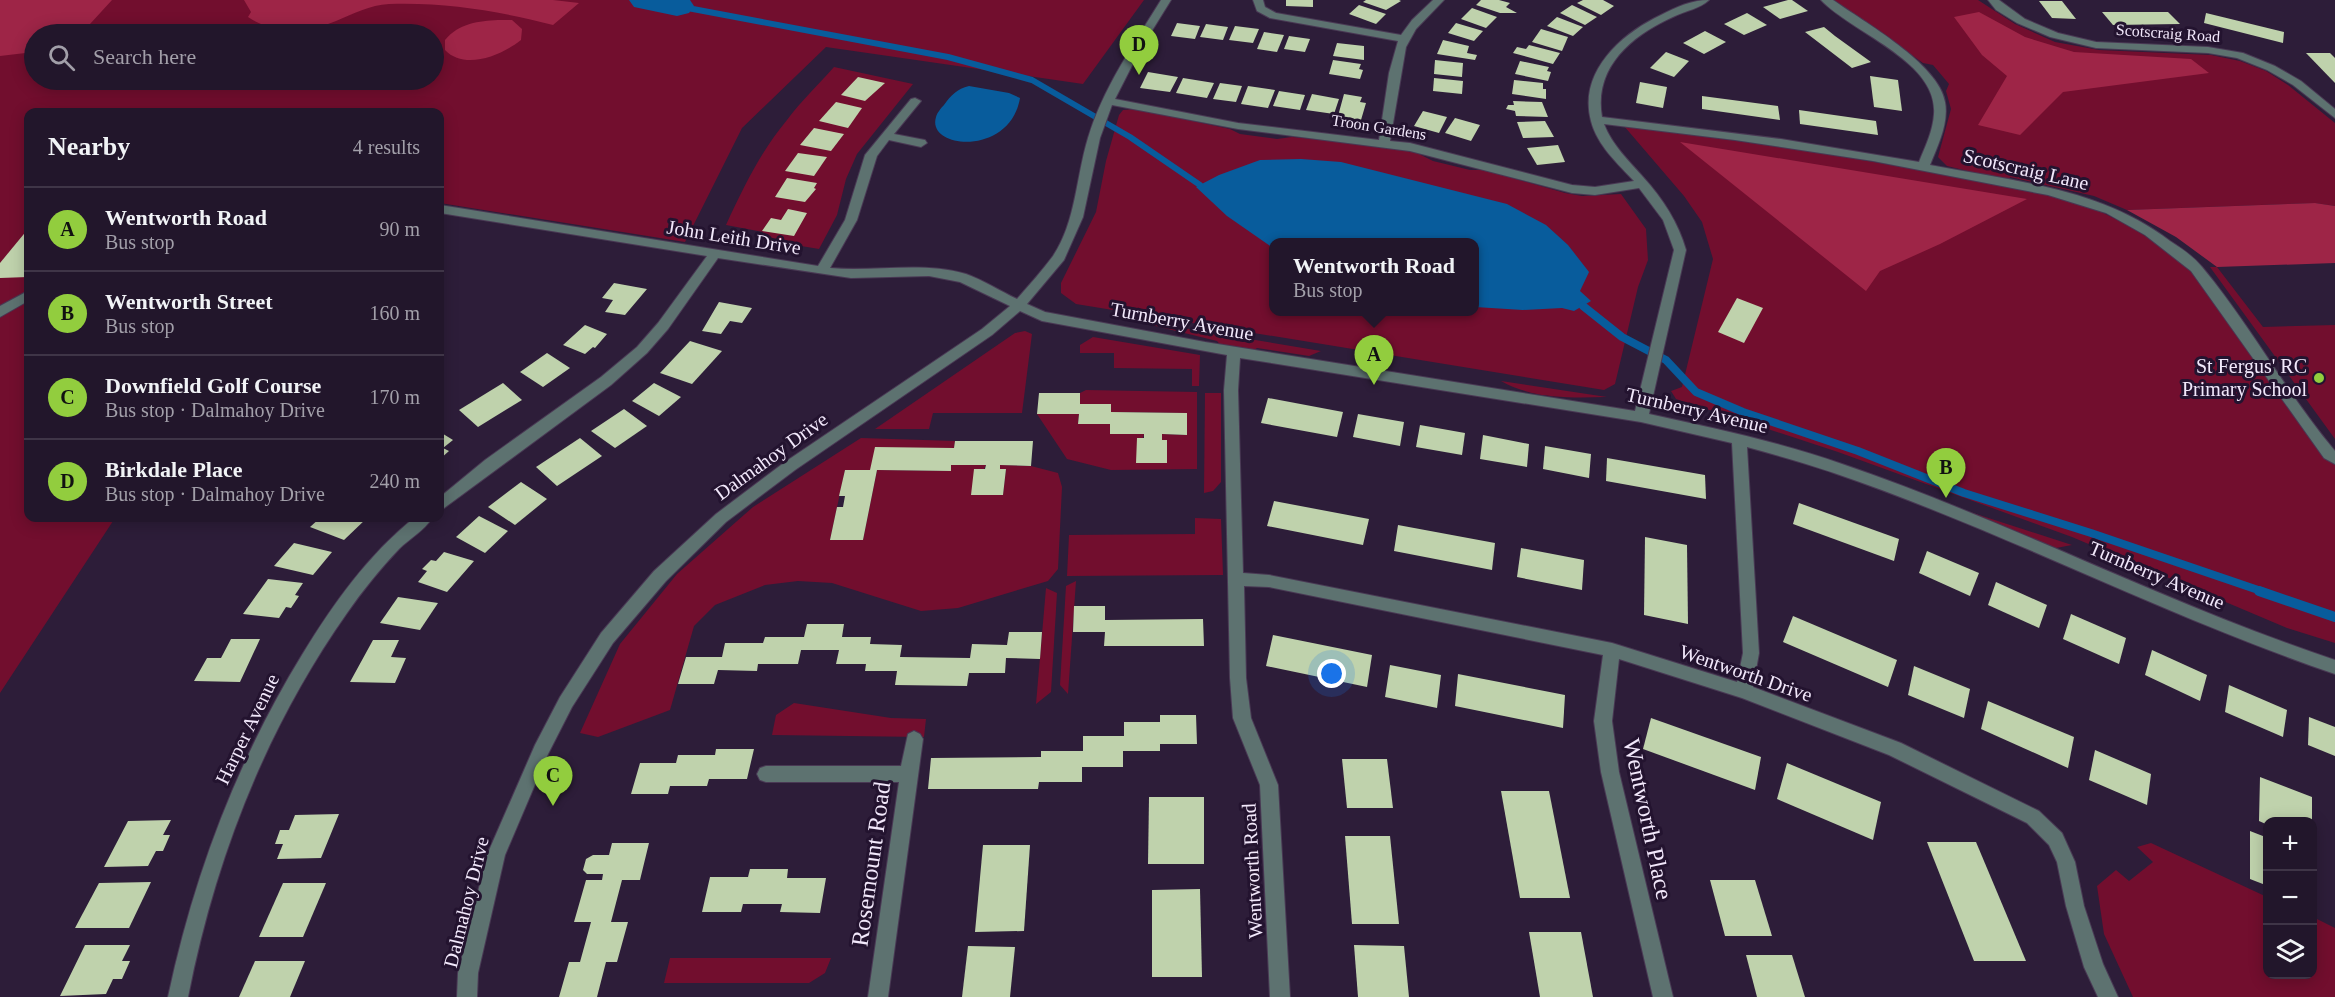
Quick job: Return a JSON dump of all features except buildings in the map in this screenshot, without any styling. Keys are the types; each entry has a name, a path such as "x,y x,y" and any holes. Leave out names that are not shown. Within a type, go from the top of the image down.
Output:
{"street":[{"name":"Dalmahoy Drive","path":"467,997 468,973 496,855 541,751 566,702 607,638 660,576 721,518 790,466 987,332 1019,305 1059,257 1077,217 1094,138 1108,101 1135,50 1166,0"},
{"path":"1258,0 1264,13 1274,16 1403,39"},
{"path":"1384,142 1403,39 1417,21 1439,0"},
{"path":"1641,417 1680,250 1676,230 1666,214 1607,143 1596,120 1594,100 1600,72 1616,48 1643,28 1704,0"},
{"path":"1826,0 1916,64 1938,91 1942,105 1939,128 1923,166"},
{"name":"Scotscraig Road","path":"1993,0 2000,8 2021,21 2054,35 2096,45 2208,50 2239,55 2271,68 2298,83 2335,115"},
{"path":"822,271 851,220 871,155 915,100"},
{"name":"Troon Gardens","path":"1108,101 1238,126 1384,142 1453,157 1572,189 1595,191 1642,184"},
{"name":"Scotscraig Lane","path":"1596,120 1741,136 1923,166 2057,194 2098,206 2134,223 2170,245 2196,268 2329,454 2335,458"},
{"path":"886,136 921,143"},
{"name":"John Leith Drive","path":"444,209 822,271 851,274 929,272 963,278 1019,305"},
{"path":"444,502 490,464 606,381 642,350 663,326 715,254"},
{"path":"0,312 24,297"},
{"name":"Turnberry Avenue","path":"1019,305 1042,316 1234,352 1641,417 1739,439 1837,468 1920,499 2261,642 2335,667"},
{"name":"Wentworth Road","path":"1234,352 1231,390 1238,678 1242,718 1269,785 1280,997"},
{"path":"1739,439 1751,653 1744,691"},
{"name":"Harper Avenue","path":"178,997 206,882 232,806 282,704 338,612 377,560 420,522"},
{"name":"Wentworth Drive","path":"1235,579 1269,581 1612,650 1744,691 1895,749 2033,817 2056,838 2066,862 2075,906 2094,967 2108,997"},
{"name":"Wentworth Place","path":"1612,650 1603,721 1610,772 1663,997"},
{"name":"Rosemount Road","path":"878,997 914,739"},
{"path":"766,774 909,774"}],"shaded area":[{"path":"0,0 1144,0 1083,84 826,47 742,128 685,242 444,204 444,108 24,108 24,522 112,522 0,693"},
{"path":"0,0 112,0 90,24 24,24 24,53 0,56"},
{"path":"244,0 553,0 579,3 553,25 472,8 431,4 382,5 328,24 261,24 248,17 251,12"},
{"path":"1834,0 1978,0 2015,24 2055,42 2099,50 2211,55 2240,61 2266,71 2288,85 2335,123 2335,206 2315,203 2127,210 2094,196 2010,177 2009,181 1947,166 1938,157 1951,109 1946,91 1949,84 1933,65 1923,63"},
{"path":"1979,12 2025,37 2074,52 2191,59 2209,73 2063,92 2020,135 1978,125 2007,76 1982,55 1954,17"},
{"path":"512,20 522,29 521,40 504,51 473,60 453,56 445,50 445,40 463,26"},
{"path":"834,67 913,84 857,154 846,179 837,215 819,249 759,239 763,232 726,225 769,144 798,106"},
{"path":"1136,109 1230,129 1240,134 1277,139 1292,137 1379,145 1417,153 1433,161 1470,170 1484,170 1565,193 1582,196 1621,194 1646,229 1648,260 1638,287 1615,384 1604,390 1076,304 1061,293 1061,283 1096,212 1106,161 1119,115 1123,110"},
{"path":"1624,126 1844,157 2051,195 2107,215 2133,228 2168,252 2190,269 2318,450 2335,465 2335,643 2287,628 2072,537 1838,452 1676,399 1671,391 1682,387 1713,259 1702,222 1684,196"},
{"path":"1680,142 2027,199 1940,244 1880,271 1866,291"},
{"path":"2315,203 2335,206 2335,263 2217,267 2176,237 2127,210"},
{"path":"2210,267 2217,267 2263,327 2335,325 2335,439"},
{"path":"1123,318 1321,351 1309,356 1257,348 1250,353 1223,348 1217,341"},
{"path":"1025,331 1032,334 1022,413 933,413 929,429 875,429 1015,333"},
{"path":"1093,337 1200,355 1199,386 1192,386 1192,369 1114,368 1114,353 1080,353 1080,345"},
{"path":"1501,381 1607,397 1552,396 1526,391"},
{"path":"1086,390 1197,392 1197,469 1111,470 1067,459 1037,414 1079,414 1078,424 1110,424 1110,434 1144,434 1136,463 1167,463 1167,440 1162,440 1162,434 1187,435 1187,413 1111,412 1111,404 1080,404 1080,393"},
{"path":"1205,393 1221,393 1221,482 1213,491 1204,493"},
{"path":"861,438 955,441 954,448 870,470 845,470 830,540 863,540 877,470 950,471 951,465 986,465 971,494 1003,495 1006,469 1000,469 1000,465 1031,466 1058,473 1062,487 1058,569 1048,581 958,608 921,611 832,583 798,581 765,585 715,605 694,626 670,710 598,737 580,733 620,644 677,574 753,507"},
{"path":"1970,512 2072,545 2056,548"},
{"path":"1195,518 1221,519 1223,575 1067,576 1069,535 1195,534"},
{"path":"1076,581 1068,694 1060,685 1066,586"},
{"path":"1046,588 1057,593 1051,692 1036,704"},
{"path":"794,703 891,718 926,719 924,737 772,735 776,715"},
{"path":"2151,843 2263,895 2263,979 2317,979 2317,919 2335,928 2335,997 2133,997 2104,934 2097,886 2116,870 2129,881 2153,862 2137,847"},
{"path":"670,958 831,958 825,973 809,983 664,983"}],"water":[{"path":"969,86 1009,93 1020,98 1013,117 1001,130 986,138 970,142 956,141 944,136 936,128 936,117 952,95"},
{"path":"1301,159 1341,162 1507,204 1546,225 1568,245 1589,272 1580,291 1591,301 1574,311 1562,308 1523,310 1479,307 1479,238 1269,238 1269,245 1227,216 1196,187 1219,175 1260,160"}],"waterway":[{"path":"646,0 677,6"},
{"path":"677,6 948,57 1032,80 1130,137 1200,185"},
{"path":"1583,306 1622,337 1666,360 1696,392 1743,412 1858,451 1964,493 2091,533 2264,592"},
{"path":"2259,591 2335,617"}],"place":[{"name":"Birkdale Place","path":"1139,75"},
{"name":"St Fergus' RC Primary School","path":"2319,378"},
{"name":"Wentworth Road","path":"1374,385"},
{"name":"Wentworth Street","path":"1946,498"},
{"name":"Downfield Golf Course","path":"553,806"}]}
